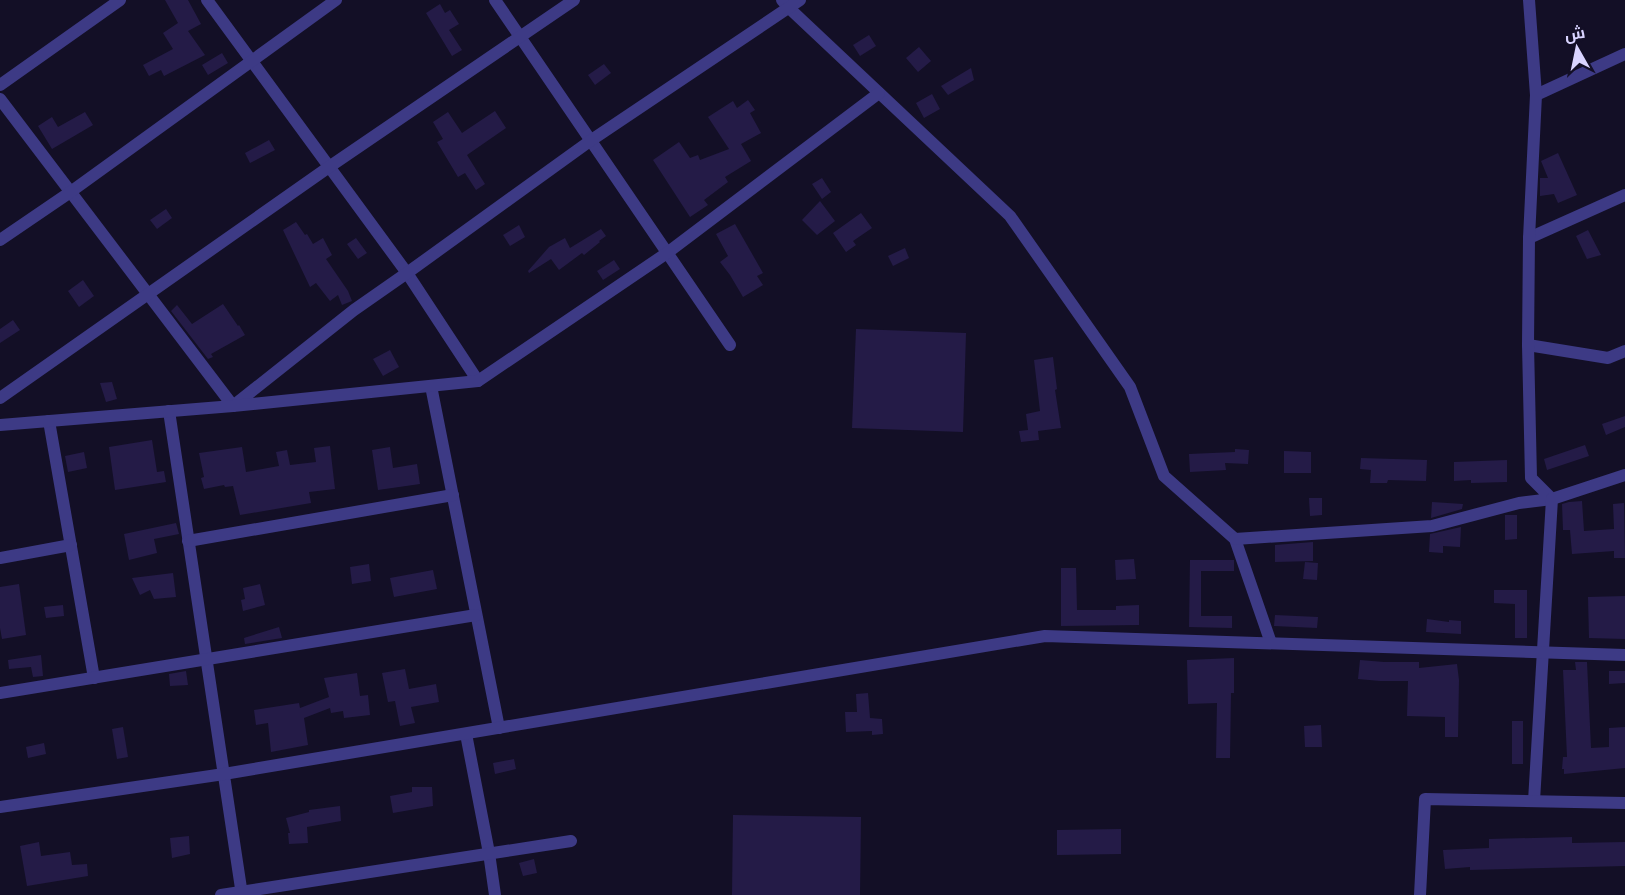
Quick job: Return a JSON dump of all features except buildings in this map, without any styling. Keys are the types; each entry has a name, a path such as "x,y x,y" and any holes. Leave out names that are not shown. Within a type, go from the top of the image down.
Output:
{"street":[{"path":"0,85 120,0"},
{"path":"207,0 407,273 478,381"},
{"path":"0,240 336,0"},
{"path":"495,0 730,345"},
{"path":"0,398 329,167 574,0"},
{"path":"233,406 354,310 590,141 786,4 800,0"},
{"path":"1529,0 1536,95 1528,345 1531,478 1552,499 1534,801"},
{"path":"786,4 1010,216 1130,387 1164,476 1235,539 1271,643"},
{"path":"1536,95 1625,54"},
{"path":"0,425 233,406 478,381 667,253 879,93"},
{"path":"0,99 233,406"},
{"path":"1530,238 1625,195"},
{"path":"1528,345 1608,358 1625,351"},
{"path":"431,386 499,728"},
{"path":"169,411 242,893"},
{"path":"49,421 94,678"},
{"path":"1235,539 1432,526 1519,503 1552,499 1625,475"},
{"path":"188,541 453,495"},
{"path":"0,558 71,545"},
{"path":"0,693 476,615"},
{"path":"0,807 224,774 1045,636 1625,655"},
{"path":"466,734 495,895"},
{"path":"1420,895 1425,799 1625,803"},
{"path":"221,895 571,841"}]}
